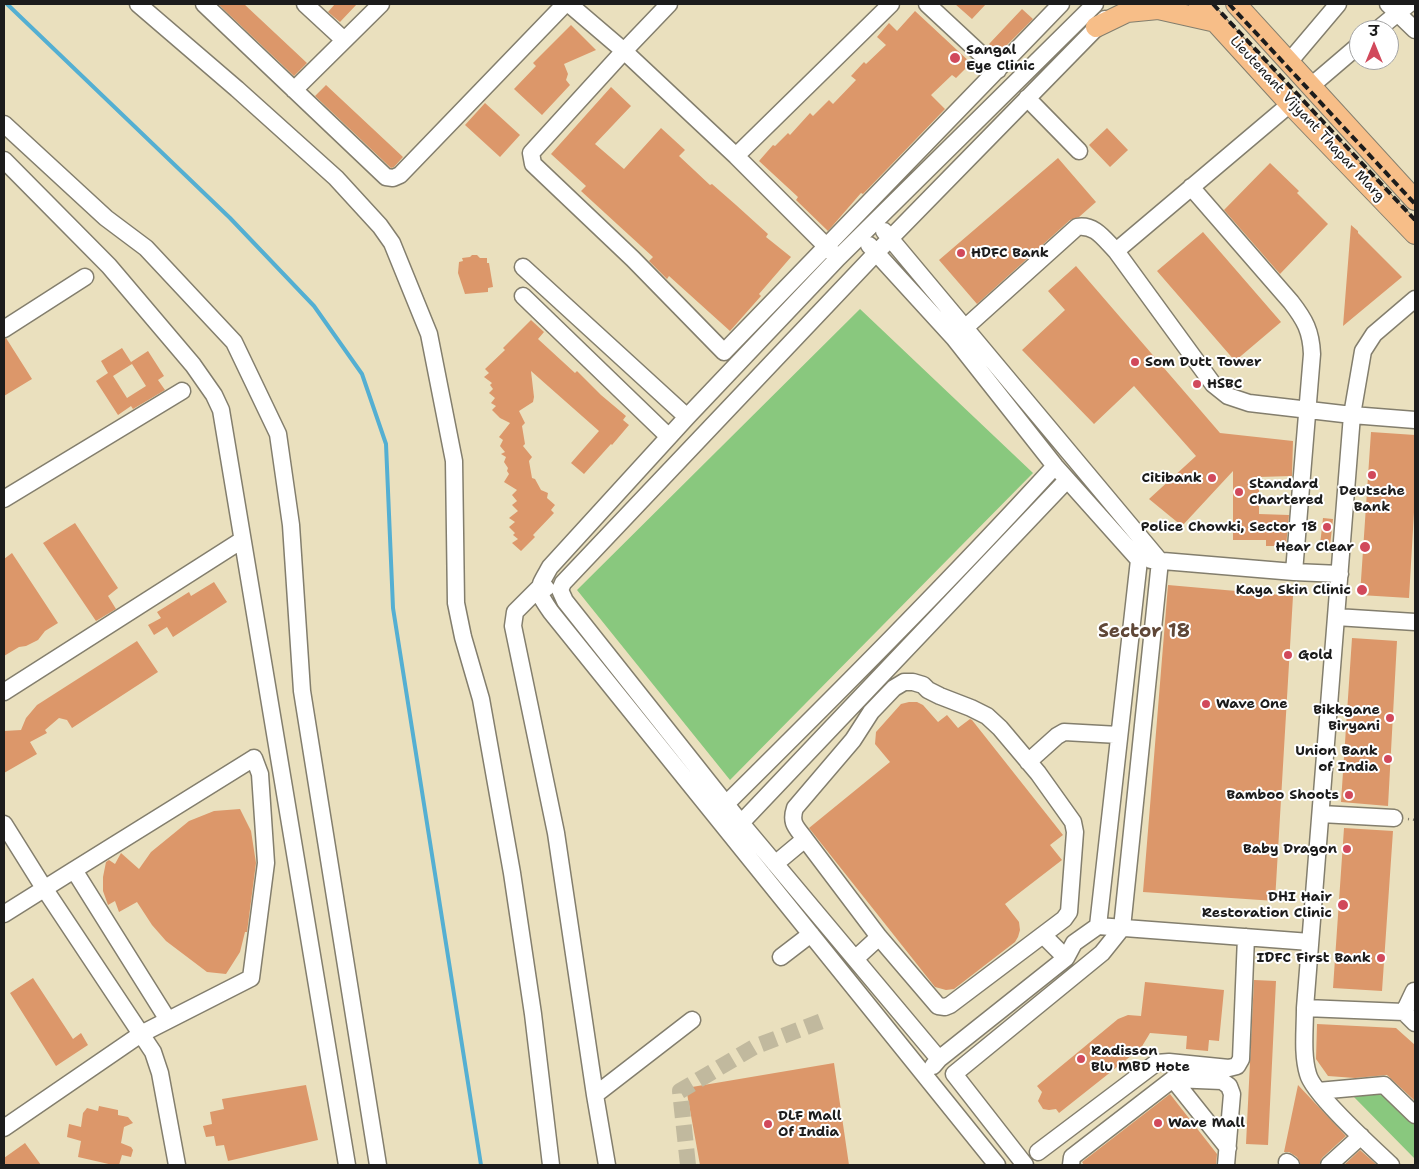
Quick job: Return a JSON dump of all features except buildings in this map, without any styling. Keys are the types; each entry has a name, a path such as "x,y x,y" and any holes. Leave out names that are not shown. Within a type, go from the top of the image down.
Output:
{"main road":[{"name":"Lieutenant Vijyant Thapar Marg","path":"1199,4 1290,104 1415,234"},
{"name":"Lieutenant Vijyant Thapar Marg","path":"1236,4 1415,200"},
{"path":"1096,26 1127,12 1158,8 1216,22"}],"street":[{"path":"138,4 237,88 336,178 380,226 392,243 430,334 454,462 456,603 463,637 481,699 512,873 533,1014 552,1165"},
{"path":"204,4 386,178 400,175 567,4 624,51 736,156 832,253"},
{"path":"305,4 344,40"},
{"path":"294,90 381,4"},
{"path":"669,4 531,153 531,160 633,259 724,352 832,253 861,237 1095,4"},
{"path":"736,156 891,4"},
{"path":"927,4 998,70"},
{"path":"607,1165 594,1095 556,833 513,626 515,612 539,588 550,567 998,70 1061,4"},
{"path":"939,1059 726,804 565,601 560,590 563,583 877,252 1096,26 1122,4"},
{"path":"1289,62 1338,4"},
{"path":"1386,20 1398,7 1415,30"},
{"path":"1311,86 1349,54"},
{"path":"1027,98 1078,151"},
{"path":"1116,250 1290,104"},
{"path":"4,124 106,218 146,248 234,342 278,434 291,519 302,691 378,1165"},
{"path":"4,160 109,266 193,365 214,395 221,410 347,1165"},
{"path":"1191,187 1304,319 1311,337 1312,354 1308,410 1294,572"},
{"path":"876,222 891,238 1055,466 1139,560 1340,574"},
{"path":"960,333 1077,227 1085,226 1094,229 1116,250 1213,384 1228,396 1249,403 1415,420"},
{"path":"861,237 960,333 1160,561 1122,928 1102,953 954,1074 1025,1165"},
{"path":"524,267 687,417"},
{"path":"4,329 85,277"},
{"path":"523,296 669,437"},
{"path":"1391,1165 1318,1091 1308,1076 1305,1060 1306,1008 1352,415 1363,351 1374,334 1415,299"},
{"path":"4,499 182,391"},
{"path":"726,804 878,652 984,543 1055,466"},
{"path":"742,823 1068,480"},
{"path":"4,692 242,540"},
{"path":"1098,926 1139,560"},
{"path":"539,588 560,590"},
{"path":"539,588 539,594 551,612 997,1165"},
{"path":"1336,617 1415,622"},
{"path":"904,682 913,682 923,685 940,696 971,708 986,716 1000,728 1073,822 1075,832 1069,912 1064,919 950,1005 945,1007 938,1006 879,938 805,839 794,825 792,817 795,808 853,740 871,712 894,688 904,682"},
{"path":"1028,762 1064,732 1119,735"},
{"path":"4,914 254,758 260,774 266,863 251,978 141,1034 4,1128"},
{"path":"1321,814 1394,818"},
{"path":"4,824 44,888 153,1052 160,1073 177,1165"},
{"path":"775,864 805,839"},
{"path":"74,870 168,1020"},
{"path":"925,1077 939,1059 1066,958 1074,943 1098,926 1310,942"},
{"path":"782,957 811,934"},
{"path":"1043,935 1066,958"},
{"path":"1038,1152 1156,1063 1169,1062 1229,1068 1237,1066 1241,1060 1246,937"},
{"path":"855,959 879,938"},
{"path":"1036,982 1050,996"},
{"path":"1306,1008 1410,1017 1414,992"},
{"path":"994,1015 1006,1032"},
{"path":"594,1095 692,1020"},
{"path":"1173,1079 1228,1148"},
{"path":"1070,1165 1072,1157 1173,1079 1222,1081 1229,1086 1232,1094 1226,1165"},
{"path":"1318,1091 1384,1085 1415,1116"},
{"path":"1329,1165 1361,1136"}],"green space":[{"path":"860,309 1033,473 730,780 577,590"},
{"path":"1381,1091 1415,1124 1415,1159 1353,1096"}],"waterway":[{"path":"7,4 230,218 314,306 362,374 386,444 393,608 481,1165"}],"tunnel":[{"path":"688,1165 680,1091 754,1047 822,1021"}],"railway":[{"path":"1213,4 1415,220"},
{"path":"1229,4 1415,204"}],"place":[{"name":"Sangal Eye Clinic","path":"955,58"},
{"name":"HDFC Bank","path":"961,253"},
{"name":"Som Dutt Tower","path":"1135,362"},
{"name":"HSBC","path":"1197,384"},
{"name":"Deutsche Bank","path":"1372,475"},
{"name":"Citibank","path":"1212,478"},
{"name":"Standard Chartered","path":"1239,492"},
{"name":"Police Chowki, Sector 18","path":"1327,527"},
{"name":"Hear Clear","path":"1365,547"},
{"name":"Kaya Skin Clinic","path":"1362,590"},
{"name":"Gold","path":"1288,655"},
{"name":"Wave One","path":"1206,704"},
{"name":"Bikkgane Biryani","path":"1390,718"},
{"name":"Union Bank of India","path":"1388,759"},
{"name":"Bamboo Shoots","path":"1349,795"},
{"name":"Baby Dragon","path":"1347,849"},
{"name":"DHI Hair Restoration Clinic","path":"1343,905"},
{"name":"IDFC First Bank","path":"1381,958"},
{"name":"Radisson Blu MBD Hote","path":"1081,1059"},
{"name":"Wave Mall","path":"1158,1123"},
{"name":"DLF Mall Of India","path":"768,1124"}],"district":[{"name":"Sector 18","path":"1144,632"}]}
